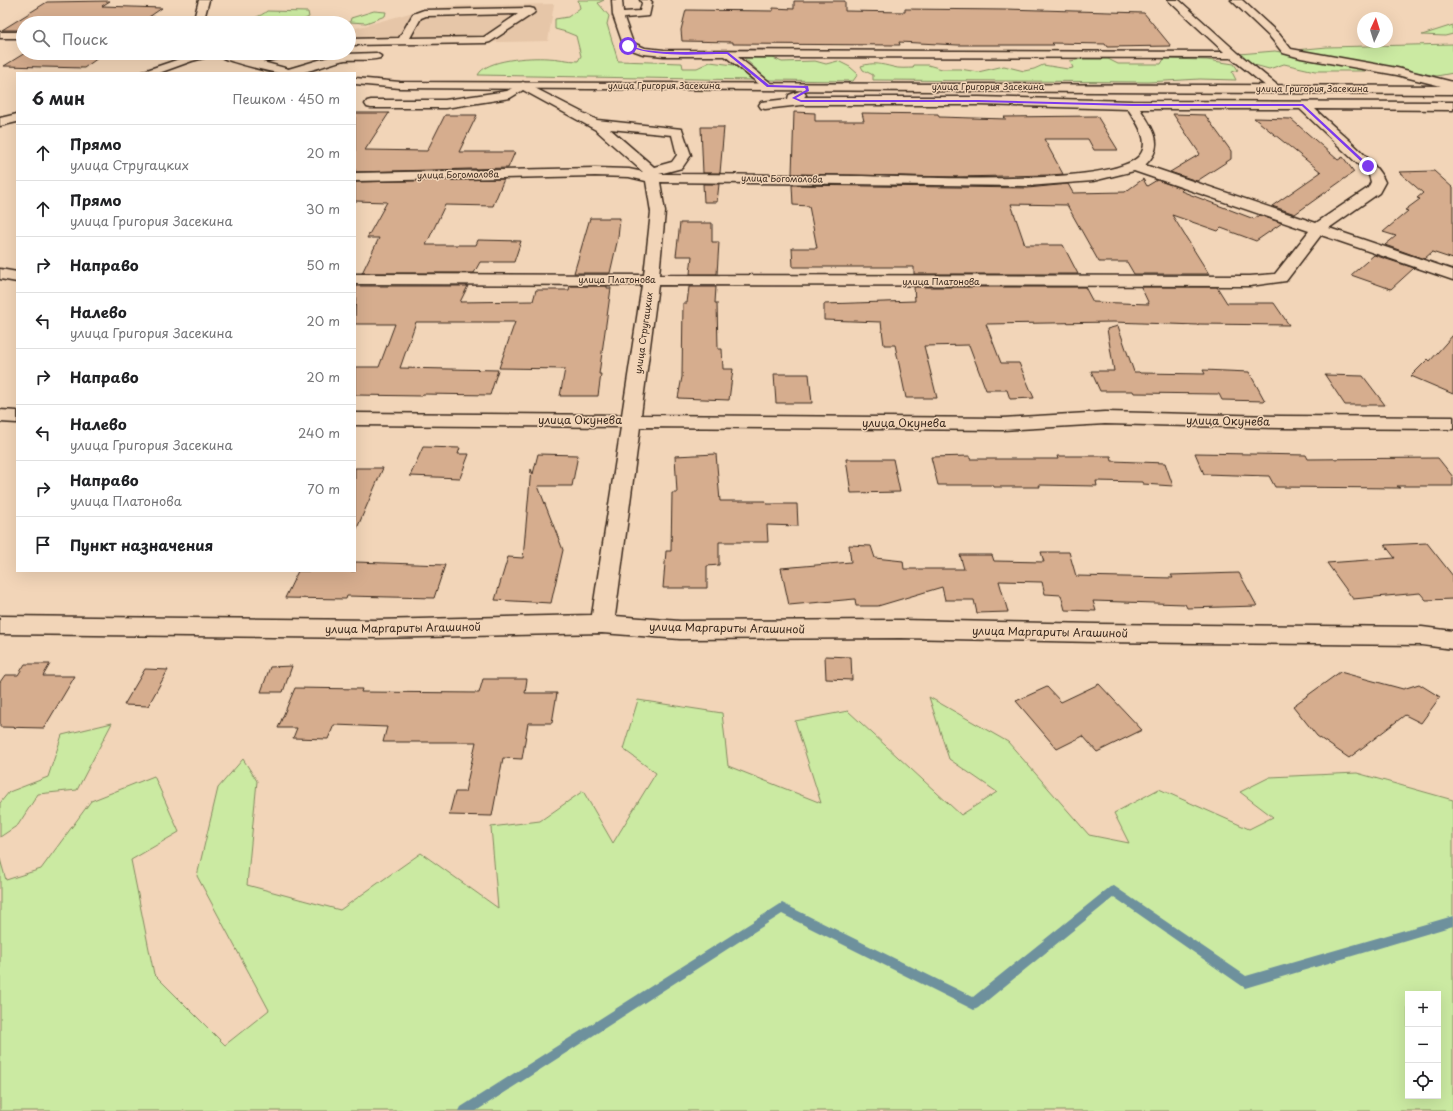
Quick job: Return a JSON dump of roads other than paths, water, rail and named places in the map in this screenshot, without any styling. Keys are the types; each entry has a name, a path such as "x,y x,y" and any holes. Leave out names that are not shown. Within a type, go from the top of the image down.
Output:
{"street":[{"path":"200,16 204,0"},
{"path":"617,0 618,15 628,46 643,51 664,53 1234,56"},
{"path":"618,15 645,14 645,0"},
{"path":"1173,0 1234,56 1276,89"},
{"path":"1236,0 1275,36 1288,51 1301,55 1393,70 1432,79 1453,86"},
{"path":"402,42 417,16 424,13 530,11 485,41 473,51"},
{"path":"0,35 16,34"},
{"path":"356,42 485,41"},
{"path":"728,53 768,86"},
{"path":"356,57 383,56"},
{"path":"151,72 184,60"},
{"path":"241,60 287,72"},
{"path":"248,62 256,60"},
{"path":"294,72 329,60"},
{"name":"улица Григория Засекина","path":"356,81 400,84 522,85 1453,90"},
{"path":"371,104 445,104 510,94 522,85 534,93 600,127 652,175 677,165 684,155 678,132 595,124"},
{"path":"801,101 793,98 808,90 807,86"},
{"name":"улица Григория Засекина","path":"765,105 801,101 972,101 1132,105 1453,106"},
{"name":"улица Богомолова","path":"356,177 595,172 652,175 1000,182 1076,179 1101,175 1134,166 1146,158 1151,141 1132,105"},
{"name":"улица Платонова","path":"356,279 1132,282 1250,281 1280,278 1318,229 1374,190 1378,182 1375,174 1368,166 1303,105"},
{"path":"0,122 16,118"},
{"path":"1134,166 1453,275"},
{"name":"улица Стругацких","path":"602,624 651,281 658,212 652,175"},
{"path":"0,274 16,276"},
{"path":"0,416 16,416"},
{"name":"улица Окунева","path":"356,419 1003,424 1105,418 1281,422 1453,423"},
{"name":"улица Маргариты Агашиной","path":"0,625 376,629 602,624 680,630 909,629 1096,633 1422,636 1453,640"}],"waterway":[{"path":"465,1111 782,908 974,1004 1114,891 1245,982 1453,921"}]}
